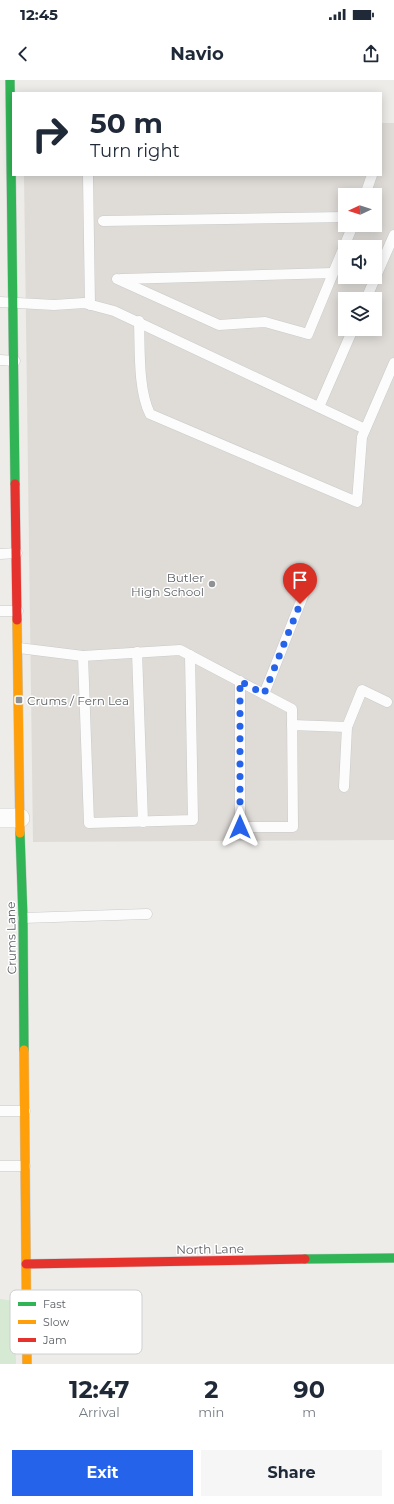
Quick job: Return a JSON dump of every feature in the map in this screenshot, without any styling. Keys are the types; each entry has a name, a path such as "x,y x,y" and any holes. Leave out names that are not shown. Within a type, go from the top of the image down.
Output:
{"main road":[{"name":"Crums Lane","path":"10,80 19,648 20,818 23,918 26,1290"},
{"name":"North Lane","path":"26,1264 394,1258"},
{"name":"Crums Lane","path":"27,1354 27,1364"}],"street":[{"path":"0,818 20,818"}],"lane":[{"path":"88,176 90,304"},
{"path":"367,188 372,176"},
{"path":"103,221 338,217"},
{"path":"333,273 117,279 219,325 265,322 308,334 350,232"},
{"path":"369,292 394,235"},
{"path":"0,302 54,305 84,303 114,311 365,429"},
{"path":"138,321 142,382 145,404 150,414 356,502 362,437 394,363"},
{"path":"319,407 350,336"},
{"path":"0,360 15,361"},
{"path":"0,554 17,553"},
{"path":"264,694 305,591"},
{"path":"0,611 18,611"},
{"path":"19,648 83,656 180,650 240,681 292,709 293,827 240,827 240,681"},
{"path":"137,652 143,822"},
{"path":"83,656 89,823 193,820 190,655"},
{"path":"344,787 347,727 362,690 387,702"},
{"path":"292,725 347,727"},
{"path":"23,918 147,914"},
{"path":"0,1111 25,1111"},
{"path":"0,1166 25,1166"}],"shaded area":[{"name":"Butler High School","path":"382,123 394,123 394,840 33,842 24,176 382,176"}],"green space":[{"path":"0,1299 10,1300 10,1354 16,1354 16,1364 0,1364"}],"traffic: fast":[{"path":"10,80 15,484"},
{"path":"20,833 23,918 24,1050"},
{"path":"305,1259 394,1258"}],"traffic: slow":[{"path":"17,620 20,833"},
{"path":"24,1050 26,1290"},
{"path":"27,1354 27,1364"}],"traffic: jam":[{"path":"15,484 17,620"},
{"path":"26,1264 305,1259"}],"place":[{"name":"Butler High School","path":"212,584"},
{"name":"Crums / Fern Lea","path":"19,700"}],"route":[{"path":"240,827 240,681 264,694 300,604"}]}
